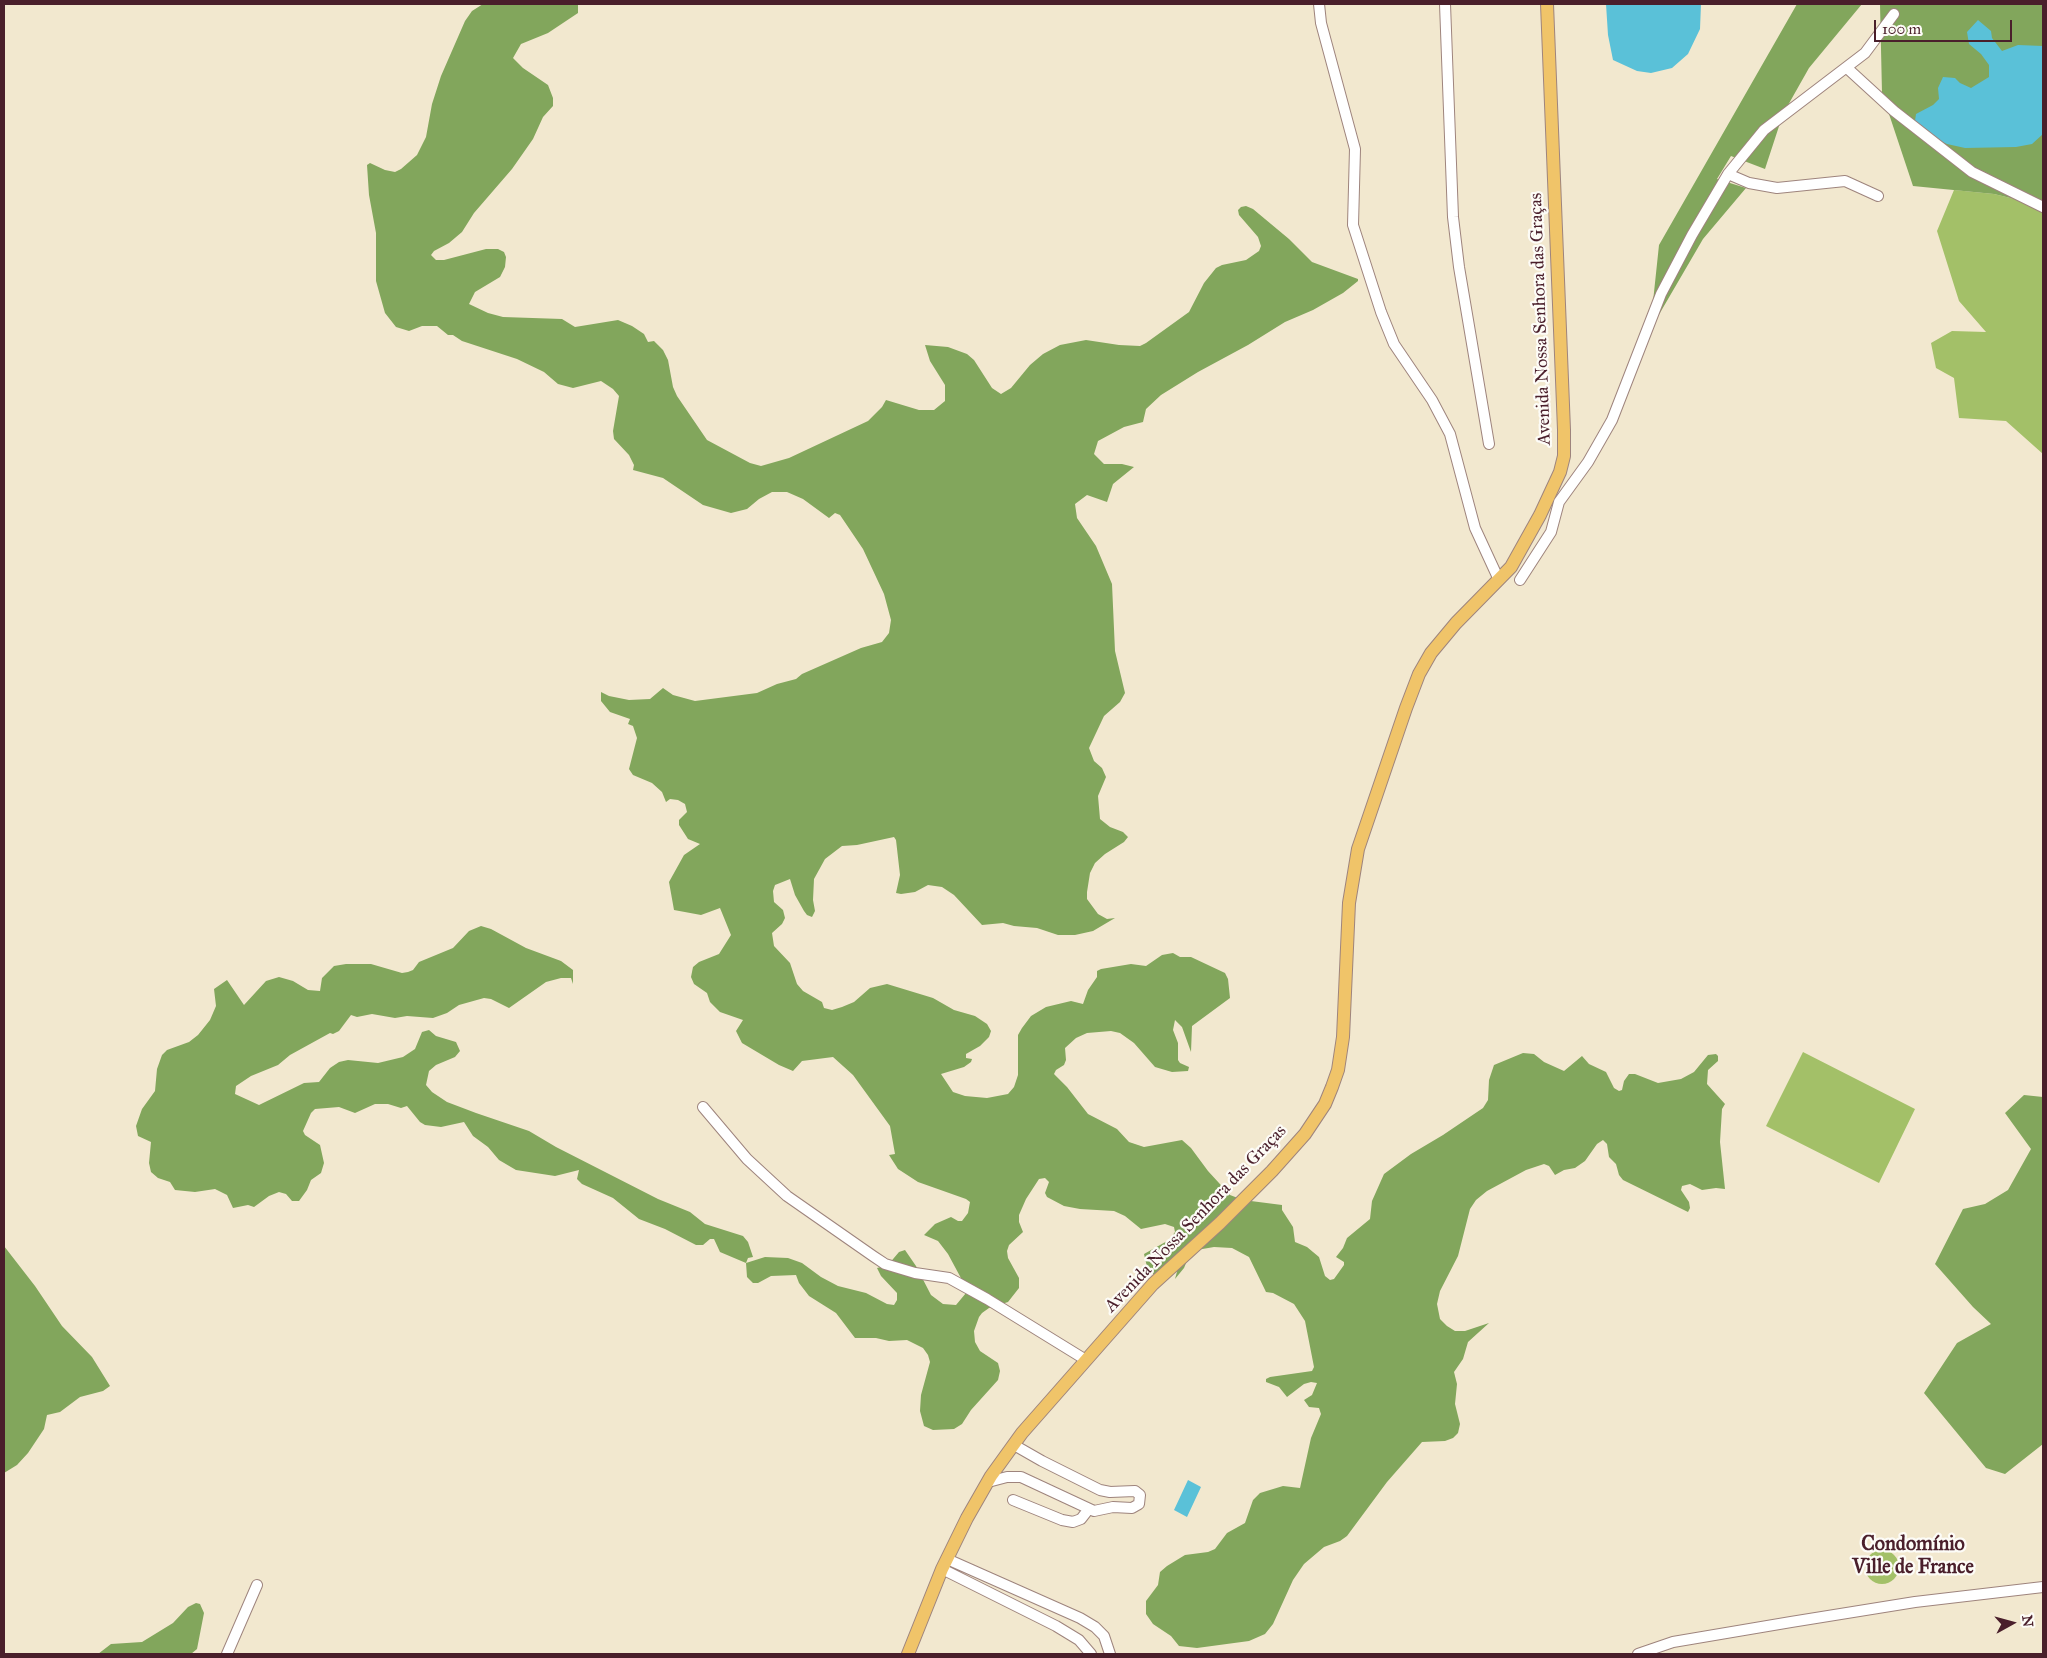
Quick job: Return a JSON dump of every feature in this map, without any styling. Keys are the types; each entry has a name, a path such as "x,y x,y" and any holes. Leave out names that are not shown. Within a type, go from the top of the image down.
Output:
{"main road":[{"name":"Avenida Nossa Senhora das Graças","path":"908,1654 944,1564 967,1518 988,1482 1014,1445 1153,1284 1220,1223 1272,1171 1305,1134 1325,1104 1338,1070 1343,1037 1349,904 1358,849 1418,674 1456,623 1511,567 1536,523 1560,472 1564,456 1546,4"}],"street":[{"path":"1319,4 1321,22 1355,149 1354,225 1381,312 1394,344 1432,400 1450,434 1474,528 1499,580"},
{"path":"1445,4 1453,217 1459,267 1489,444"},
{"path":"1520,580 1551,532 1559,502 1588,462 1612,420 1661,294 1692,235 1728,174 1764,130 1865,54 1894,14"},
{"path":"1847,68 1894,111 1972,172 2043,207"},
{"path":"1728,174 1750,183 1777,188 1846,181 1878,196"},
{"path":"703,1107 747,1159 787,1196 872,1256 885,1264 914,1273 949,1278 1086,1360"},
{"path":"988,1482 1007,1477 1021,1477 1088,1510 1097,1512 1113,1507 1132,1508 1139,1504 1140,1496 1132,1490 1110,1492 1095,1488 1014,1445"},
{"path":"1013,1500 1062,1520 1073,1522 1081,1519 1088,1510"},
{"path":"944,1564 1079,1640 1091,1654"},
{"path":"944,1564 1080,1618 1095,1627 1104,1636 1110,1654"},
{"path":"227,1654 257,1585"},
{"path":"1638,1654 1673,1642 1801,1620 1915,1602 2043,1587"}],"green space":[{"path":"483,4 578,4 578,13 548,33 521,44 513,58 523,68 548,85 553,98 553,106 543,117 533,139 512,169 474,213 462,232 431,255 436,260 444,260 486,249 498,249 504,252 506,257 505,267 500,277 475,292 469,304 488,313 503,317 562,319 575,327 618,320 632,326 644,334 648,342 654,341 663,350 668,360 673,387 677,396 707,440 750,463 761,466 789,458 868,421 882,407 886,400 919,410 934,410 945,401 945,385 930,361 925,345 948,347 967,354 974,360 992,388 1001,394 1011,388 1030,365 1043,354 1060,345 1086,340 1119,345 1140,346 1146,343 1189,312 1204,283 1216,268 1246,260 1259,251 1261,246 1258,237 1239,215 1238,210 1241,207 1246,206 1253,209 1289,239 1312,262 1358,279 1343,293 1313,310 1285,322 1161,395 1146,409 1143,422 1124,427 1098,441 1094,454 1104,464 1122,464 1134,467 1113,484 1107,502 1087,495 1075,504 1077,518 1096,546 1112,584 1115,651 1125,693 1120,702 1104,716 1089,748 1094,761 1102,768 1106,777 1098,796 1100,819 1110,827 1123,832 1128,837 1095,863 1090,873 1087,899 1098,914 1107,919 1115,918 1093,931 1075,935 1058,935 1037,928 1003,923 982,925 954,895 942,887 928,885 915,892 896,893 900,875 896,840 894,837 857,845 842,846 825,859 814,879 813,900 815,911 812,917 804,911 795,895 790,879 775,885 773,891 774,902 783,910 785,918 782,924 772,933 774,946 790,963 797,984 803,991 822,1002 824,1008 832,1010 842,1007 854,1002 870,988 887,984 933,998 954,1010 975,1016 987,1024 991,1031 989,1037 980,1046 966,1054 966,1058 972,1059 971,1062 964,1067 941,1074 953,1092 965,1096 987,1098 1008,1094 1014,1087 1018,1075 1018,1035 1022,1028 1031,1016 1046,1007 1071,1001 1083,1004 1088,990 1097,977 1097,971 1101,969 1131,964 1146,966 1162,955 1173,953 1180,957 1191,957 1225,973 1228,979 1230,998 1192,1026 1191,1052 1182,1027 1175,1020 1173,1030 1178,1043 1178,1060 1189,1067 1188,1071 1172,1072 1155,1067 1134,1043 1120,1033 1111,1031 1087,1033 1076,1038 1065,1048 1066,1060 1064,1065 1056,1070 1054,1074 1088,1114 1117,1129 1129,1142 1144,1147 1182,1140 1191,1148 1208,1171 1230,1195 1243,1200 1282,1205 1282,1210 1293,1227 1295,1242 1307,1247 1319,1257 1325,1276 1330,1280 1334,1279 1344,1265 1344,1262 1336,1257 1343,1248 1347,1238 1370,1219 1372,1201 1384,1174 1411,1154 1483,1108 1488,1100 1489,1080 1494,1065 1523,1053 1534,1054 1544,1062 1564,1071 1582,1056 1589,1064 1606,1072 1614,1088 1619,1091 1622,1090 1624,1081 1629,1074 1635,1074 1658,1083 1681,1079 1694,1072 1708,1055 1716,1054 1718,1056 1718,1061 1708,1070 1707,1084 1725,1104 1722,1109 1720,1142 1725,1189 1702,1190 1690,1184 1682,1186 1681,1190 1689,1202 1690,1208 1688,1212 1623,1180 1619,1175 1616,1164 1609,1157 1607,1144 1603,1140 1597,1144 1585,1161 1575,1168 1564,1170 1555,1175 1549,1166 1544,1164 1526,1170 1487,1191 1476,1200 1470,1209 1458,1256 1440,1291 1437,1304 1440,1319 1455,1331 1465,1331 1489,1323 1468,1342 1463,1359 1454,1372 1457,1384 1455,1404 1460,1424 1458,1433 1453,1438 1445,1441 1422,1442 1387,1482 1347,1536 1324,1547 1304,1564 1293,1580 1273,1624 1265,1634 1249,1641 1197,1648 1179,1646 1171,1636 1153,1624 1146,1614 1146,1601 1158,1585 1160,1572 1167,1566 1185,1555 1208,1552 1215,1549 1227,1533 1245,1523 1253,1500 1260,1493 1283,1486 1300,1488 1311,1438 1321,1414 1319,1408 1309,1407 1304,1400 1312,1395 1317,1383 1304,1384 1287,1397 1279,1387 1266,1382 1266,1379 1312,1371 1314,1367 1305,1321 1294,1304 1273,1293 1266,1292 1249,1257 1232,1248 1214,1247 1191,1251 1184,1268 1175,1279 1178,1268 1155,1276 1147,1267 1144,1254 1169,1240 1175,1232 1174,1227 1165,1224 1141,1229 1125,1216 1114,1211 1064,1206 1047,1197 1045,1193 1049,1182 1045,1178 1039,1179 1026,1199 1019,1215 1019,1222 1023,1232 1009,1245 1007,1251 1008,1258 1019,1278 1019,1288 1008,1302 989,1308 982,1313 974,1331 975,1342 980,1351 998,1363 1000,1371 998,1380 971,1410 962,1424 954,1429 933,1430 924,1426 920,1411 921,1395 930,1362 923,1348 907,1340 889,1341 876,1338 855,1338 836,1313 809,1296 799,1283 796,1275 771,1276 758,1283 753,1283 747,1277 746,1263 765,1257 788,1258 802,1263 821,1277 838,1286 866,1293 887,1304 894,1305 897,1300 897,1293 881,1276 877,1268 888,1265 899,1252 905,1250 916,1266 931,1295 943,1304 956,1305 966,1293 962,1280 948,1254 938,1241 924,1235 935,1224 951,1217 962,1221 968,1213 970,1202 918,1182 898,1169 889,1155 895,1154 890,1126 853,1075 833,1057 802,1061 793,1071 779,1065 742,1043 736,1031 743,1020 720,1012 710,1002 707,993 694,984 691,977 693,967 699,962 719,954 731,935 720,908 701,915 674,910 669,882 684,855 700,844 688,839 679,825 679,820 687,812 685,804 678,800 670,799 666,802 662,792 652,783 633,775 629,769 637,738 633,726 628,724 630,719 610,712 601,701 601,692 609,696 629,700 650,699 663,688 673,695 695,701 757,693 777,684 796,679 802,674 861,648 882,642 889,633 891,620 884,594 863,549 840,515 835,513 829,518 803,499 787,492 772,492 759,499 747,509 731,513 703,505 663,478 633,470 634,465 629,455 614,439 613,431 619,396 613,389 601,381 573,388 558,384 544,372 517,359 462,341 453,335 448,335 437,326 422,326 409,331 396,327 385,313 376,281 376,233 369,195 367,165 370,163 385,170 395,172 417,155 426,137 432,104 441,76 465,21 472,11"},
{"path":"1797,4 1862,4 1809,68 1783,114 1765,169 1731,156 1717,179 1746,188 1703,239 1650,330 1659,245"},
{"path":"1880,4 2043,4 2043,206 1994,194 1913,186 1882,93"},
{"path":"1954,190 1994,194 2043,206 2043,454 2006,421 1959,418 1954,378 1936,368 1931,343 1952,331 1986,332 1959,301 1937,231"},
{"path":"481,926 491,929 526,948 561,961 573,970 573,984 571,978 561,978 546,982 509,1008 491,999 484,998 459,1005 447,1013 433,1018 407,1016 395,1018 372,1014 357,1017 351,1015 339,1031 333,1034 330,1033 290,1055 278,1065 251,1076 236,1086 235,1094 259,1105 304,1083 319,1082 330,1068 339,1062 348,1060 378,1063 403,1057 415,1049 422,1032 429,1030 436,1036 456,1042 460,1051 455,1057 436,1065 429,1071 426,1085 432,1092 447,1102 529,1131 556,1147 658,1199 690,1212 705,1224 743,1236 748,1242 753,1257 748,1258 746,1263 720,1252 714,1239 710,1239 703,1245 696,1245 665,1229 639,1219 613,1198 582,1184 577,1179 579,1170 555,1176 516,1170 499,1160 488,1147 473,1136 464,1122 441,1127 425,1125 420,1122 407,1106 401,1108 388,1104 375,1104 355,1113 339,1107 315,1109 311,1113 303,1131 305,1135 320,1145 324,1163 321,1173 311,1180 299,1201 292,1201 286,1194 279,1192 269,1196 254,1207 248,1205 233,1208 227,1195 215,1189 195,1192 175,1190 170,1182 158,1178 151,1172 149,1163 151,1142 138,1136 136,1126 142,1109 155,1091 157,1069 162,1055 167,1050 189,1042 198,1035 210,1020 216,1006 214,989 227,980 244,1005 266,981 279,977 293,981 308,990 320,991 322,978 334,966 371,964 402,973 408,972 413,970 419,962 453,948 469,931"},
{"path":"1803,1052 1915,1109 1879,1183 1766,1126"},
{"path":"2024,1095 2043,1097 2043,1444 2005,1474 1986,1468 1924,1393 1957,1343 1991,1324 1973,1307 1935,1264 1963,1209 1985,1204 2008,1190 2031,1149 2005,1113"},
{"path":"4,1246 35,1286 62,1326 92,1357 110,1386 103,1391 80,1397 60,1412 47,1415 44,1429 28,1453 17,1465 4,1473"},
{"path":"1882,1550 1894,1555 1899,1567 1894,1579 1882,1584 1870,1579 1865,1567 1870,1555"},
{"path":"196,1603 200,1604 204,1613 197,1649 191,1654 98,1654 111,1644 142,1642 173,1623 188,1607"}],"water":[{"path":"1606,4 1701,4 1700,29 1688,54 1672,68 1651,73 1637,71 1613,60 1608,35"},
{"path":"1978,20 1991,31 1992,38 2002,51 2018,45 2043,46 2043,134 2032,144 2016,147 1965,148 1947,144 1927,135 1915,121 1916,114 1933,105 1939,99 1938,88 1943,77 1955,78 1960,83 1971,88 1989,77 1989,65 1981,54 1969,44 1967,32"},
{"path":"1188,1480 1201,1487 1187,1517 1174,1510"}],"district":[{"name":"Condomínio Ville de France","path":"1913,1556"}]}
